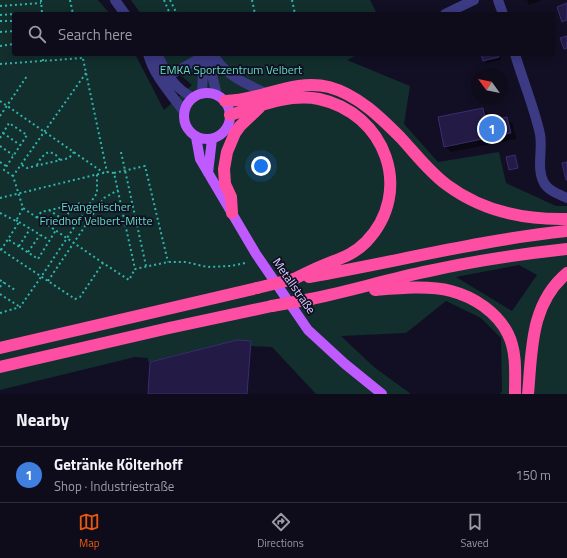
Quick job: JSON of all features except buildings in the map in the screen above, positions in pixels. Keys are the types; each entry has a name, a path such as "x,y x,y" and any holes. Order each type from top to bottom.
{"highway":[{"path":"221,98 240,100 300,85 314,84 330,88 365,105 383,119 446,184 467,198 490,209 515,216 567,219"},
{"path":"230,115 261,105 288,100 303,98 318,99 344,108 368,125 384,150 390,180 389,195 386,209 374,232 356,251 345,258 324,265 294,279"},
{"path":"232,213 231,197 225,184 224,169 227,152 235,133 240,126 261,105"},
{"path":"0,348 294,279 472,246 567,231"},
{"path":"0,367 170,328 344,292 428,271 481,261 567,248"},
{"path":"528,394 534,330 538,316 549,293 567,273"},
{"path":"344,292 408,288 450,291 469,298 486,308 499,320 508,334 513,350 515,379 514,394"}],"main road":[{"path":"207,93 221,98 229,108 230,115 230,122 223,133 212,139 201,139 196,137 188,129 184,118 184,112 193,98 207,93"},
{"name":"Metallstraße","path":"196,137 200,159 208,173 256,254 308,330 345,364 382,394"},
{"path":"208,173 212,139"}],"street":[{"path":"115,0 124,12"},
{"path":"449,12 474,0"},
{"path":"498,0 502,12"},
{"path":"149,56 152,67 160,82 184,112"},
{"path":"158,56 168,76 176,87 193,98"},
{"path":"168,76 200,56"},
{"path":"202,56 202,94"},
{"path":"203,56 211,72 221,98"},
{"path":"214,56 218,63 228,72 246,84 266,93"},
{"path":"516,56 535,113 540,136 540,173 545,184 554,193 567,198"}],"path":[{"path":"41,0 42,12"},
{"path":"70,0 73,12"},
{"path":"164,0 169,12"},
{"path":"170,0 176,12"},
{"path":"252,0 255,12"},
{"path":"292,0 295,12"},
{"path":"0,6 41,4"},
{"path":"0,15 12,14"},
{"path":"0,21 12,21"},
{"path":"0,32 12,31"},
{"path":"0,46 12,44"},
{"path":"43,56 43,61"},
{"path":"0,64 83,58 107,172"},
{"path":"13,176 86,73"},
{"path":"0,116 27,76"},
{"path":"0,101 104,173"},
{"path":"0,138 9,123 27,135 4,170 13,176 17,193 23,208 129,280 135,269 114,174"},
{"path":"3,133 20,145"},
{"path":"0,146 13,155"},
{"path":"37,166 40,159 46,153 50,152 56,155 60,160"},
{"path":"22,164 27,168 37,166 69,158 74,152"},
{"path":"120,152 146,266"},
{"path":"0,162 6,166"},
{"path":"0,198 97,174 107,172 114,174 145,166 168,262"},
{"path":"0,313 20,307 41,277 97,193 97,174"},
{"path":"48,281 104,198 118,190"},
{"path":"37,218 41,212 81,203 88,207"},
{"path":"49,210 64,220 69,212 68,206"},
{"path":"16,220 23,208"},
{"path":"0,213 16,220 49,240"},
{"path":"19,222 9,240 1,250 75,299 80,297 103,263"},
{"path":"19,246 30,229"},
{"path":"9,240 38,259 56,230"},
{"path":"28,252 40,235"},
{"path":"135,269 168,262 186,262 207,267 231,266 245,263"},
{"path":"0,280 15,290"},
{"path":"0,287 4,282"},
{"path":"0,294 20,307"}],"green space":[{"path":"0,0 98,0 108,12 12,12 12,56 136,56 164,110 192,85 166,63 163,56 355,56 347,60 410,86 404,124 438,162 499,152 506,183 556,206 567,206 567,394 500,394 502,391 501,338 481,318 446,301 406,333 341,336 374,367 411,394 316,394 272,347 251,346 250,341 237,340 148,362 148,358 135,357 0,390","holes":["519,265 537,275 512,311 456,277"]},
{"path":"131,0 370,0 376,12 140,12"}],"place":[{"name":"Getränke Költerhoff","path":"492,129"}],"park label":[{"name":"EMKA Sportzentrum Velbert","path":"231,70"},
{"name":"Evangelischer Friedhof Velbert-Mitte","path":"96,214"}]}
